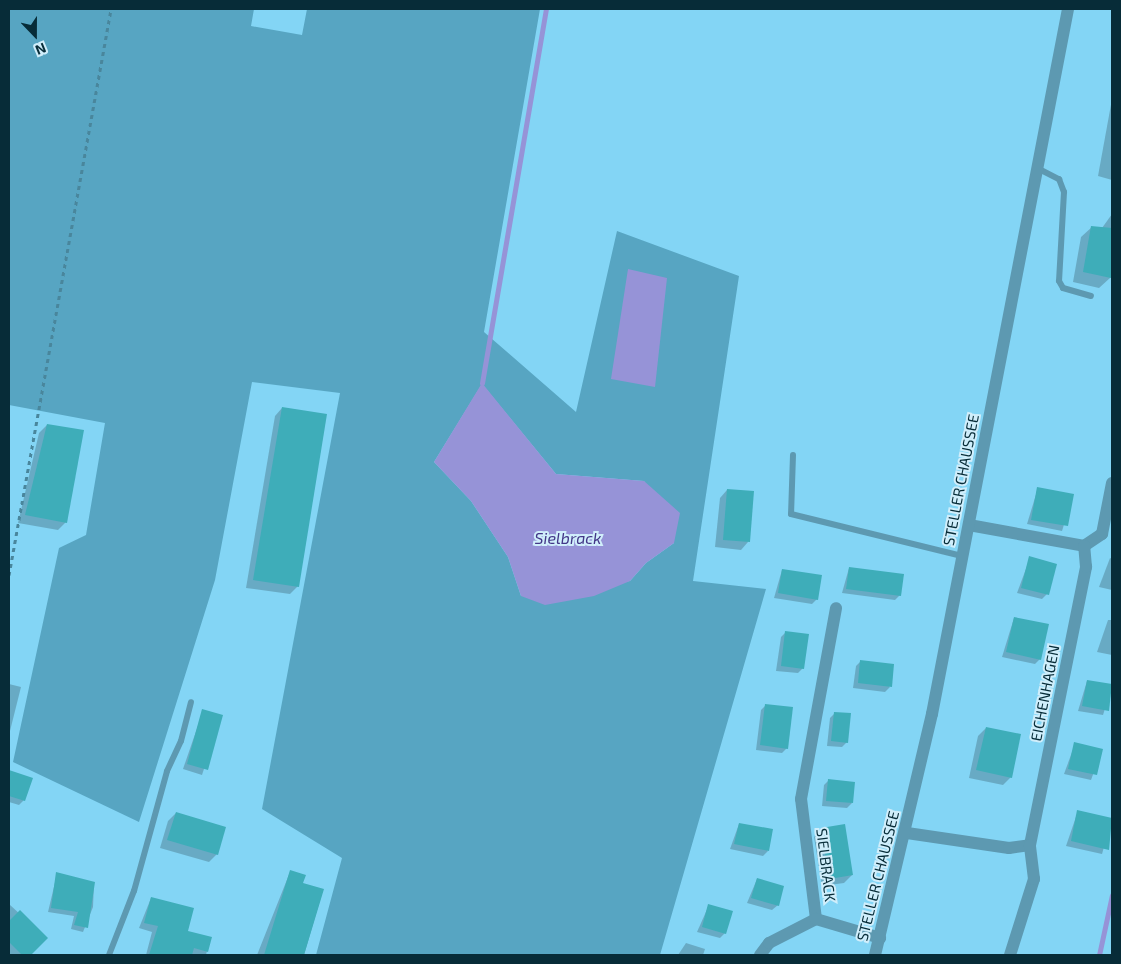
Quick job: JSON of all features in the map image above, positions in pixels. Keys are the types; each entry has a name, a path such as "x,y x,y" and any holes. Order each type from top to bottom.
{"street":[{"name":"STELLER CHAUSSEE","path":"875,955 907,833 969,525 1068,9"},
{"path":"969,525 1084,546 1102,534 1112,483"},
{"name":"EICHENHAGEN","path":"1010,955 1034,879 1030,845 1086,567 1084,546"},
{"name":"SIELBRACK","path":"816,919 801,800 836,608"},
{"path":"907,833 1010,848 1030,845"},
{"path":"760,955 769,944 816,919 880,938"}],"lane":[{"path":"1037,168 1059,179 1064,192 1059,281 1063,288 1091,296"},
{"path":"793,455 791,514 962,556"},
{"path":"110,955 136,883 167,771 191,702"}],"path":[{"path":"9,575 111,9"}],"shaded area":[{"path":"9,9 254,9 251,26 302,35 307,9 540,9 484,332 576,412 617,231 739,276 693,581 766,589 660,955 316,955 342,858 262,809 340,393 252,382 215,580 139,822 13,762 59,548 86,535 105,423 9,405","holes":["482,384 556,474 644,481 674,543 646,563 630,581 521,596 508,557 471,501 434,462"]}],"water":[{"path":"628,269 667,278 655,387 611,379"},
{"name":"Sielbrack","path":"482,383 556,474 644,481 680,513 674,543 646,563 630,581 594,596 545,605 521,596 508,557 471,501 434,462"}],"building":[{"path":"1091,226 1112,228 1111,278 1083,272"},
{"path":"282,407 327,414 299,587 253,580"},
{"path":"47,424 84,430 67,523 25,515"},
{"path":"1037,487 1074,494 1068,526 1031,520"},
{"path":"727,489 754,491 750,542 723,540"},
{"path":"1029,556 1057,564 1049,595 1021,588"},
{"path":"849,567 904,574 901,596 846,589"},
{"path":"782,569 822,575 818,600 778,593"},
{"path":"1014,617 1049,624 1041,660 1006,652"},
{"path":"785,631 809,634 804,669 781,666"},
{"path":"860,660 894,664 892,687 858,683"},
{"path":"1087,680 1112,684 1109,711 1082,706"},
{"path":"765,704 793,707 788,749 760,745"},
{"path":"202,709 223,715 208,770 187,764"},
{"path":"834,712 851,713 848,743 831,741"},
{"path":"986,727 1021,734 1012,778 976,770"},
{"path":"1074,742 1103,749 1097,775 1068,769"},
{"path":"9,770 33,778 25,801 9,796"},
{"path":"828,779 855,782 853,803 826,801"},
{"path":"1077,810 1112,818 1109,850 1071,841"},
{"path":"176,812 226,827 218,855 167,840"},
{"path":"739,823 773,829 769,851 734,844"},
{"path":"845,824 853,875 829,879 821,828"},
{"path":"290,870 306,875 303,883 324,889 304,955 264,955"},
{"path":"56,872 95,882 88,928 74,925 78,912 51,908"},
{"path":"757,878 784,886 779,906 751,898"},
{"path":"151,897 194,908 188,931 212,937 208,952 194,948 192,955 149,955 158,926 144,923"},
{"path":"708,904 733,911 726,934 702,927"},
{"path":"20,910 48,938 31,955 22,955 9,942 9,921"}],"waterway":[{"path":"482,383 546,9"},
{"path":"1099,955 1112,895"}]}
